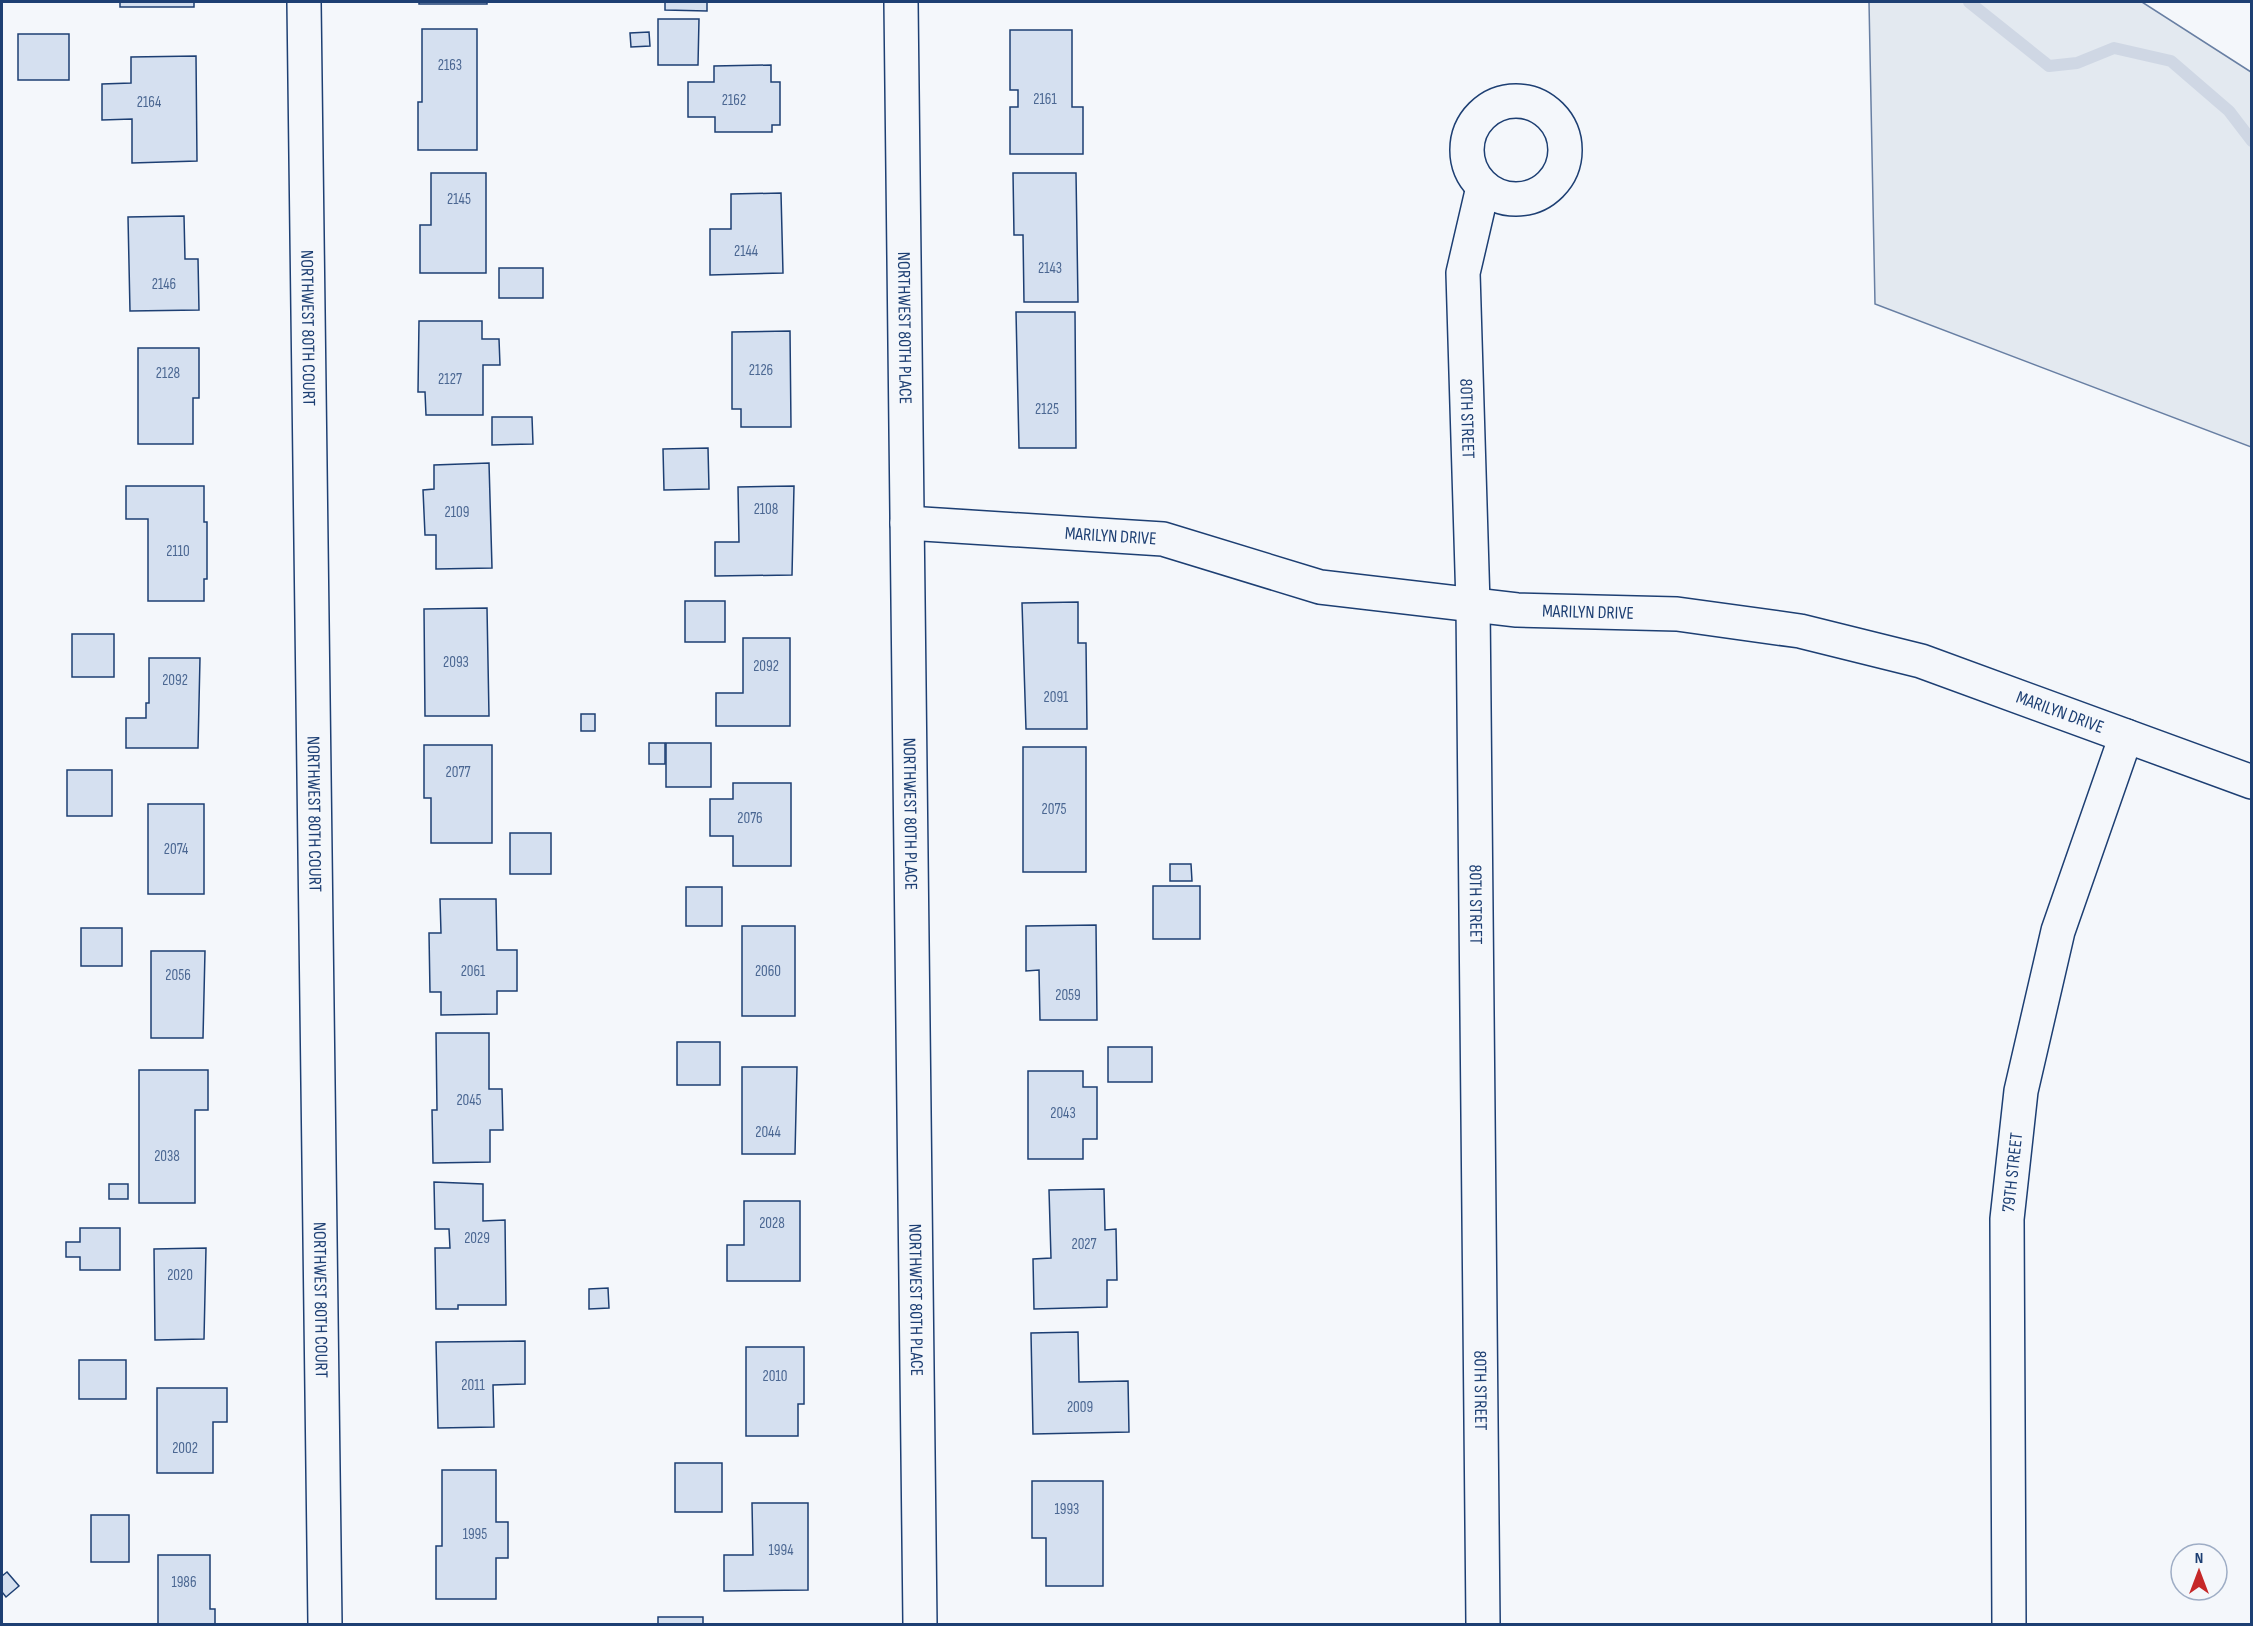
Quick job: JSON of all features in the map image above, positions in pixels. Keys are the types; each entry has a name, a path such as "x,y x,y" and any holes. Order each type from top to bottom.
{"street":[{"name":"NORTHWEST 80TH COURT","path":"304,2 326,1624"},
{"name":"NORTHWEST 80TH PLACE","path":"901,2 920,1624"},
{"name":"80TH STREET","path":"1483,187 1463,273 1473,604 1483,1624"},
{"name":"MARILYN DRIVE","path":"907,523 1163,538 1320,587 1516,610 1677,614 1800,631 1921,661 2252,782"},
{"name":"79TH STREET","path":"2009,1624 2007,1219 2021,1091 2058,931 2126,736"}],"shaded area":[{"path":"1869,2 2142,2 2251,72 2251,447 1875,304"}],"building":[{"path":"120,2 194,2 194,7 120,7"},
{"path":"419,2 487,2 487,4 419,4"},
{"path":"665,2 707,2 707,11 665,10"},
{"path":"658,19 699,19 698,65 658,65"},
{"path":"422,29 477,29 477,150 418,150 418,102 422,102"},
{"path":"1010,30 1072,30 1072,107 1083,107 1083,154 1010,154 1010,107 1018,107 1018,90 1010,90"},
{"path":"649,32 650,46 631,47 630,33"},
{"path":"18,34 69,34 69,80 18,80"},
{"path":"196,56 197,161 132,163 132,119 102,120 102,84 131,83 131,57"},
{"path":"771,65 771,82 780,82 780,125 772,125 772,132 715,132 715,117 688,117 688,82 714,82 714,66"},
{"path":"431,173 486,173 486,273 420,273 420,225 431,225"},
{"path":"1013,173 1076,173 1078,302 1024,302 1023,235 1014,235"},
{"path":"781,193 783,273 710,275 710,229 731,229 731,194"},
{"path":"184,216 185,259 198,259 199,310 130,311 128,217"},
{"path":"499,268 543,268 543,298 499,298"},
{"path":"1016,312 1075,312 1076,448 1019,448"},
{"path":"419,321 482,321 482,339 499,339 500,365 483,365 483,415 426,415 425,392 418,392"},
{"path":"790,331 791,427 741,427 741,409 732,409 732,332"},
{"path":"138,348 199,348 199,398 193,398 193,444 138,444"},
{"path":"492,417 532,417 533,444 492,445"},
{"path":"708,448 709,489 664,490 663,449"},
{"path":"489,463 492,568 436,569 436,535 425,535 423,490 434,489 434,465"},
{"path":"126,486 204,486 204,522 207,522 207,579 204,579 204,601 148,601 148,519 126,519"},
{"path":"794,486 792,575 715,576 715,542 739,542 738,487"},
{"path":"685,601 725,601 725,642 685,642"},
{"path":"1078,602 1078,643 1086,643 1087,729 1026,729 1022,603"},
{"path":"487,608 489,716 425,716 424,609"},
{"path":"72,634 114,634 114,677 72,677"},
{"path":"743,638 790,638 790,726 716,726 716,693 743,693"},
{"path":"149,658 200,658 198,748 126,748 126,718 146,718 146,703 149,703"},
{"path":"581,714 595,714 595,731 581,731"},
{"path":"649,743 665,743 665,764 649,764"},
{"path":"666,743 711,743 711,787 666,787"},
{"path":"424,745 492,745 492,843 431,843 431,798 424,798"},
{"path":"1023,747 1086,747 1086,872 1023,872"},
{"path":"67,770 112,770 112,816 67,816"},
{"path":"733,783 791,783 791,866 733,866 733,836 710,836 710,799 733,799"},
{"path":"148,804 204,804 204,894 148,894"},
{"path":"510,833 551,833 551,874 510,874"},
{"path":"1170,864 1191,864 1192,881 1170,881"},
{"path":"1153,886 1200,886 1200,939 1153,939"},
{"path":"686,887 722,887 722,926 686,926"},
{"path":"440,899 496,899 497,950 517,950 517,991 497,991 497,1014 441,1015 441,992 430,992 429,933 441,933"},
{"path":"1096,925 1097,1020 1040,1020 1039,970 1026,971 1026,926"},
{"path":"742,926 795,926 795,1016 742,1016"},
{"path":"81,928 122,928 122,966 81,966"},
{"path":"151,951 205,951 203,1038 151,1038"},
{"path":"436,1033 489,1033 489,1089 502,1089 503,1130 490,1130 490,1162 433,1163 432,1110 437,1110"},
{"path":"677,1042 720,1042 720,1085 677,1085"},
{"path":"1108,1047 1152,1047 1152,1082 1108,1082"},
{"path":"742,1067 797,1067 795,1154 742,1154"},
{"path":"139,1070 208,1070 208,1110 195,1110 195,1203 139,1203"},
{"path":"1028,1071 1083,1071 1083,1087 1097,1087 1097,1139 1083,1139 1083,1159 1028,1159"},
{"path":"434,1182 483,1184 483,1221 505,1220 506,1305 458,1305 458,1309 436,1309 435,1248 450,1248 449,1229 435,1229"},
{"path":"109,1184 128,1184 128,1199 109,1199"},
{"path":"1104,1189 1105,1230 1116,1229 1117,1280 1107,1280 1107,1307 1034,1309 1033,1259 1051,1258 1049,1190"},
{"path":"744,1201 800,1201 800,1281 727,1281 727,1245 744,1245"},
{"path":"80,1228 120,1228 120,1270 80,1270 80,1257 66,1257 66,1242 80,1242"},
{"path":"206,1248 204,1339 155,1340 154,1249"},
{"path":"608,1288 609,1308 589,1309 589,1289"},
{"path":"1078,1332 1079,1382 1128,1381 1129,1432 1033,1434 1031,1333"},
{"path":"525,1341 525,1384 493,1385 494,1427 438,1428 436,1342"},
{"path":"746,1347 804,1347 804,1404 798,1404 798,1436 746,1436"},
{"path":"79,1360 126,1360 126,1399 79,1399"},
{"path":"157,1388 227,1388 227,1422 213,1422 213,1473 157,1473"},
{"path":"675,1463 722,1463 722,1512 675,1512"},
{"path":"442,1470 496,1470 496,1522 508,1522 508,1558 496,1558 496,1599 436,1599 436,1546 442,1546"},
{"path":"1032,1481 1103,1481 1103,1586 1046,1586 1046,1538 1032,1538"},
{"path":"752,1503 808,1503 808,1590 724,1591 724,1555 753,1555"},
{"path":"91,1515 129,1515 129,1562 91,1562"},
{"path":"158,1555 210,1555 210,1609 215,1609 215,1624 158,1624"},
{"path":"7,1572 19,1586 6,1597 2,1592 2,1576"},
{"path":"658,1617 703,1617 703,1624 658,1624"}],"waterway":[{"path":"1969,2 2049,66 2077,63 2114,48 2171,61 2229,111 2252,141"}]}
